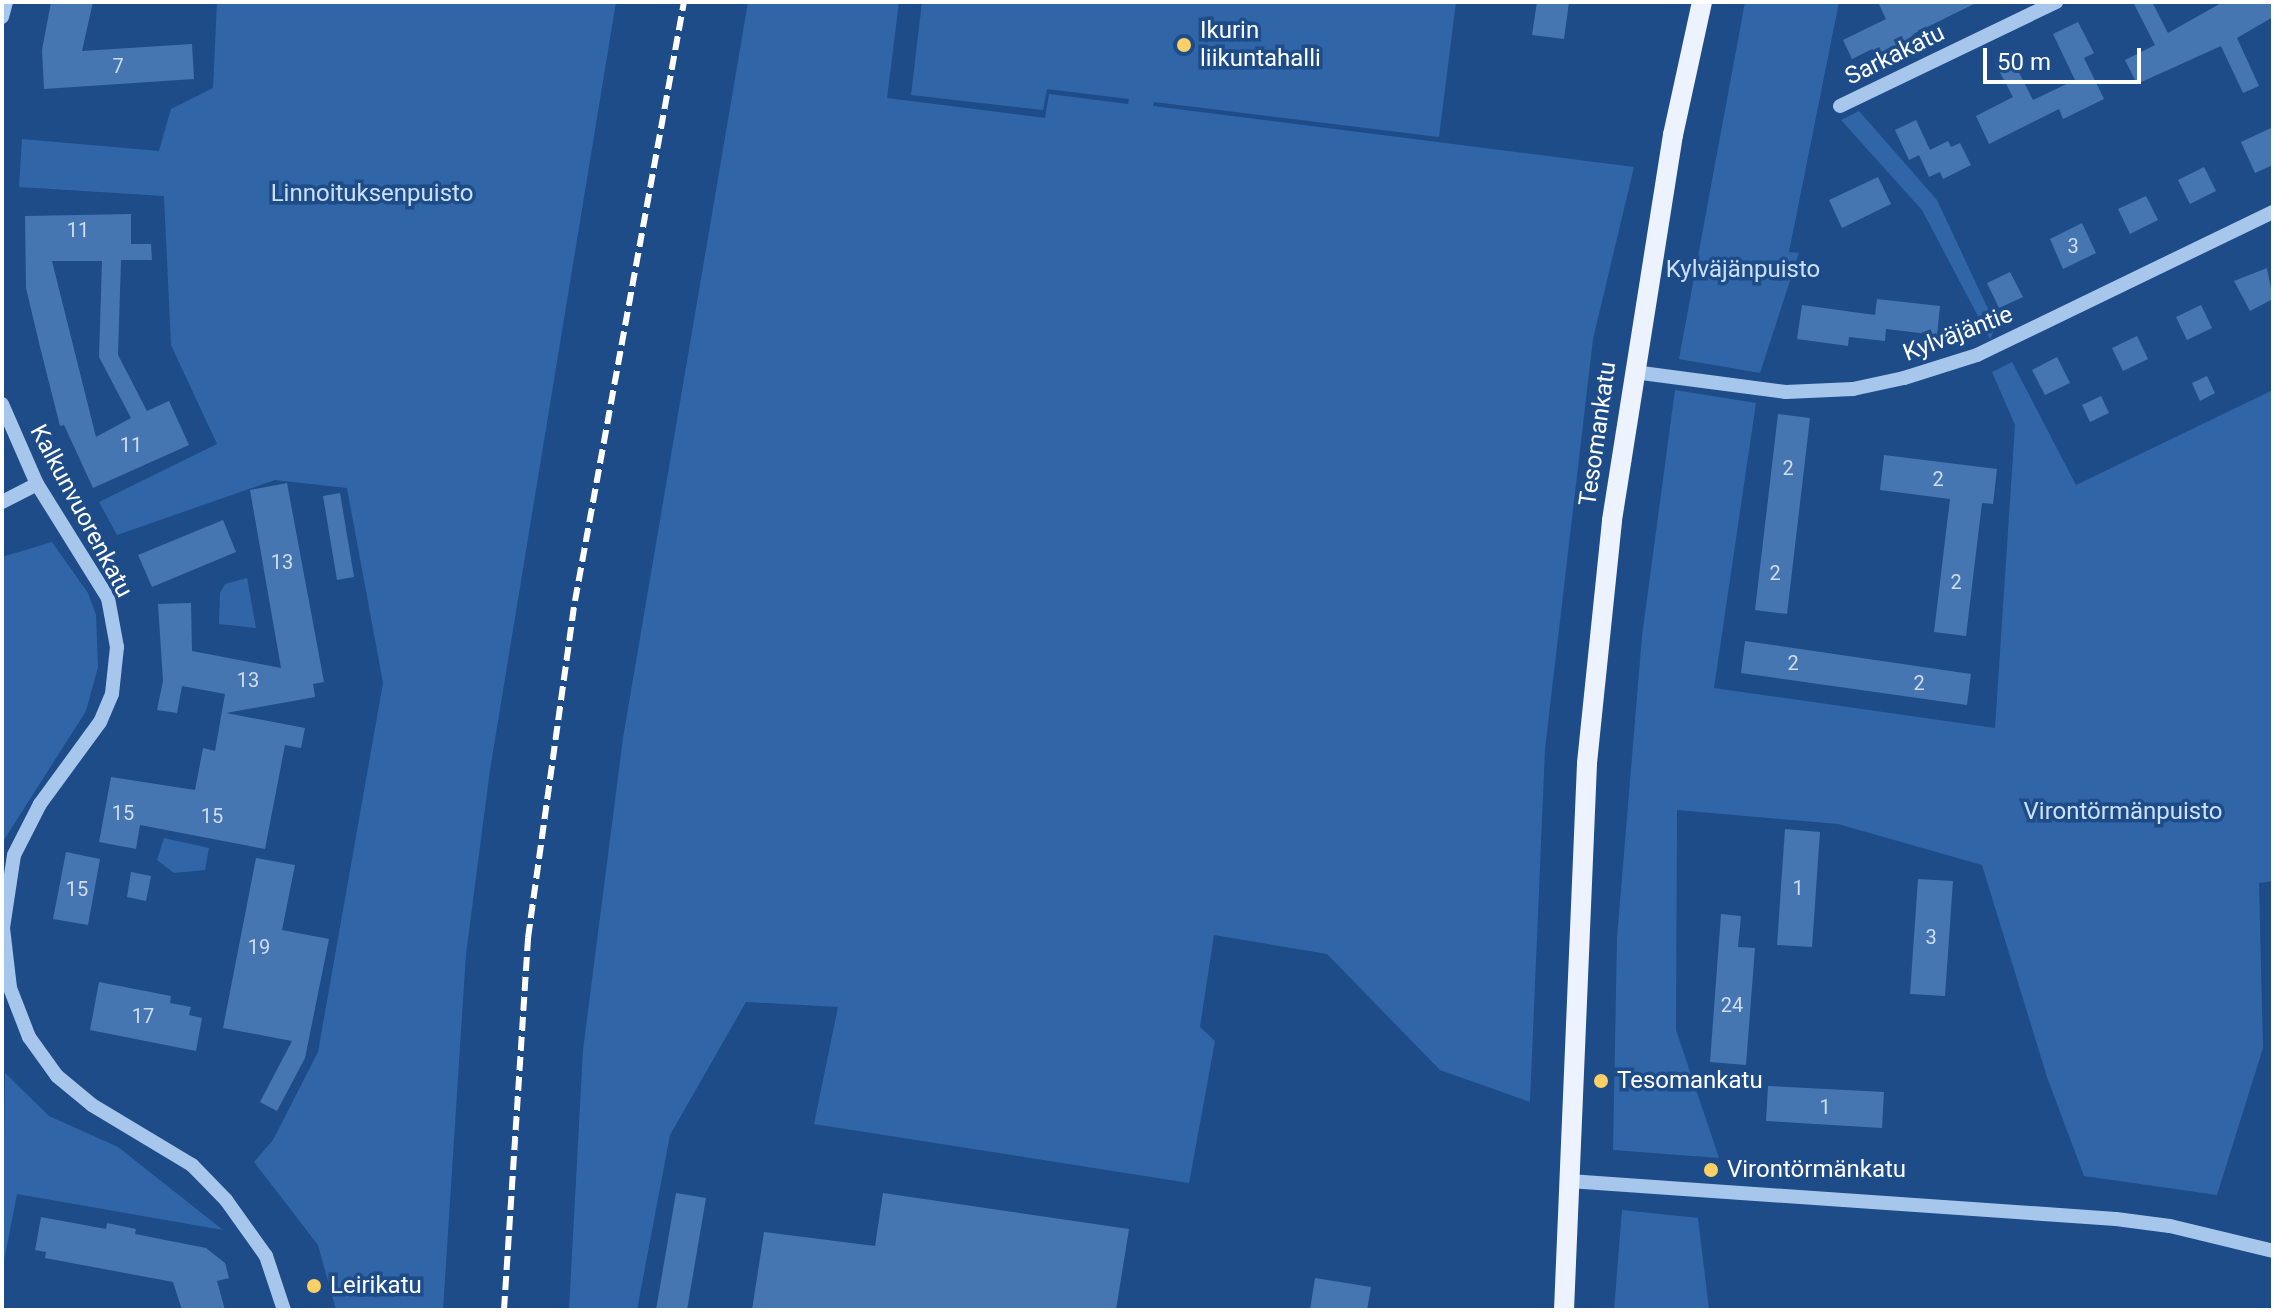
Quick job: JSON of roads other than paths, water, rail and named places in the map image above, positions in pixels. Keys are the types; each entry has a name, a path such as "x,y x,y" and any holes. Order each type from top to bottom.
{"main road":[{"name":"Tesomankatu","path":"1564,1310 1587,763 1612,520 1634,372 1702,2"}],"street":[{"path":"2,17 6,2"},
{"name":"Sarkakatu","path":"1840,106 2056,2"},
{"name":"Kylväjäntie","path":"1634,372 1786,392 1853,389 1904,378 1977,355 2273,212"},
{"name":"Kalkunvuorenkatu","path":"2,404 37,484 108,598 117,668 112,694 87,746 25,828 14,855 2,928 16,1007 47,1065 92,1105 170,1150 208,1181 266,1256 284,1310"},
{"path":"2,502 37,484"},
{"path":"1569,1181 2116,1219 2170,1226 2273,1251"}],"railway":[{"path":"504,1310 528,938 575,601 684,2"}],"place":[{"name":"Ikurin liikuntahalli","path":"1184,45"},
{"name":"Tesomankatu","path":"1601,1081"},
{"name":"Virontörmänkatu","path":"1711,1170"},
{"name":"Leirikatu","path":"314,1286"}],"park label":[{"name":"Linnoituksenpuisto","path":"372,194"},
{"name":"Kylväjänpuisto","path":"1743,270"},
{"name":"Virontörmänpuisto","path":"2123,812"}]}
